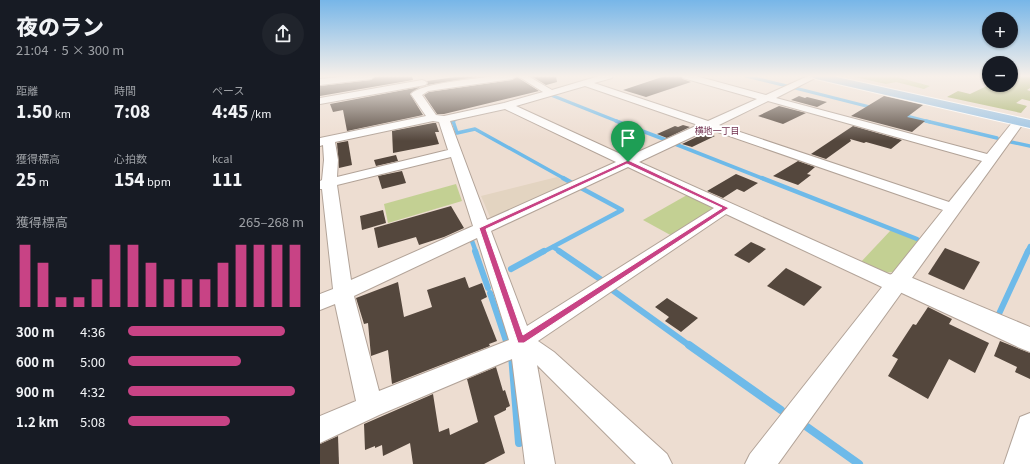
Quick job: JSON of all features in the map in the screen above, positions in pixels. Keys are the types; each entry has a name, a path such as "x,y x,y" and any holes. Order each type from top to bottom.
{"main road":[{"path":"917,98 1026,121"},
{"path":"926,98 1026,121"}],"street":[{"path":"320,101 339,98"},
{"path":"419,98 438,118 455,152 521,343 540,464"},
{"path":"370,407 342,292 325,184 331,160 325,140 506,106 534,98"},
{"path":"629,98 954,208"},
{"path":"320,303 767,98 990,159"},
{"path":"506,106 726,208 1030,340"},
{"path":"760,464 990,159 1026,121"},
{"path":"325,184 455,152"},
{"path":"320,430 370,407 521,343 726,208"},
{"path":"521,343 546,359 657,464"},
{"path":"1019,464 1030,426"}],"shaded area":[{"path":"557,177 570,184 494,218 490,217 481,196"}],"green space":[{"path":"950,98 1030,98 1030,101 1022,99 1016,103 1027,106 1021,113"},
{"path":"456,184 462,201 388,223 384,204"},
{"path":"687,195 714,207 714,211 674,237 643,220"},
{"path":"891,230 918,241 893,272 883,273 860,263"}],"building":[{"path":"364,98 412,98 423,115 347,131 343,110 333,112 330,104"},
{"path":"426,98 512,98 444,114 437,114"},
{"path":"796,98 810,98 827,102 817,107 791,100"},
{"path":"881,98 891,98 923,105 907,117 925,121 912,132 851,116"},
{"path":"779,106 806,113 783,124 758,116"},
{"path":"436,123 439,132 435,132 439,144 393,153 392,131"},
{"path":"683,125 690,127 667,138 657,134 675,126 678,127"},
{"path":"853,126 902,140 891,149 850,139 851,141 826,159 811,154"},
{"path":"705,133 715,136 692,147 682,144"},
{"path":"348,141 352,165 339,168 337,143"},
{"path":"396,155 398,161 376,166 374,160"},
{"path":"798,161 815,167 807,174 811,175 798,185 773,176"},
{"path":"402,171 406,183 382,189 378,176"},
{"path":"736,174 758,183 744,192 737,189 723,198 707,191"},
{"path":"451,206 464,228 444,237 419,245 416,237 378,248 374,228"},
{"path":"383,210 386,223 362,230 360,216"},
{"path":"751,242 766,249 749,263 734,255"},
{"path":"945,248 980,262 964,290 928,274"},
{"path":"786,268 822,287 804,306 767,286"},
{"path":"465,277 469,288 482,283 487,297 481,300 497,341 489,344 490,346 392,384 388,350 371,356 368,323 364,324 356,298 398,282 404,317 432,307 427,290"},
{"path":"667,298 698,318 681,332 665,321 669,317 655,307"},
{"path":"928,307 952,319 949,324 989,343 975,373 949,359 928,399 888,376 898,359 892,356 913,324 916,325"},
{"path":"1000,341 1030,353 1030,379 1015,372 1017,367 994,356"},
{"path":"496,367 503,391 505,390 510,406 506,408 506,410 494,416 505,453 484,464 413,464 410,443 383,456 382,445 365,450 364,424 433,394 439,432 449,428 450,435 478,422 467,379"},
{"path":"338,436 339,464 320,464 320,444"}],"waterway":[{"path":"558,98 619,122"},
{"path":"833,98 874,108"},
{"path":"903,115 928,121"},
{"path":"453,121 458,118"},
{"path":"453,121 457,133 475,129 565,179"},
{"path":"616,121 666,140"},
{"path":"928,121 997,138"},
{"path":"1011,142 1030,146"},
{"path":"675,144 764,179"},
{"path":"563,178 572,183"},
{"path":"762,178 917,239"},
{"path":"543,252 622,210 581,188"},
{"path":"472,241 476,252"},
{"path":"1027,252 1030,246"},
{"path":"553,247 561,252"},
{"path":"475,251 488,288"},
{"path":"511,269 544,251"},
{"path":"559,251 603,281"},
{"path":"998,316 1028,251"},
{"path":"611,289 690,346"},
{"path":"490,293 507,344"},
{"path":"689,345 781,410"},
{"path":"512,355 519,443"},
{"path":"807,427 859,464"}],"district":[{"name":"横地一丁目","path":"717,131"}],"route":[{"path":"628,162 726,208 521,341 482,228 628,162"}]}
